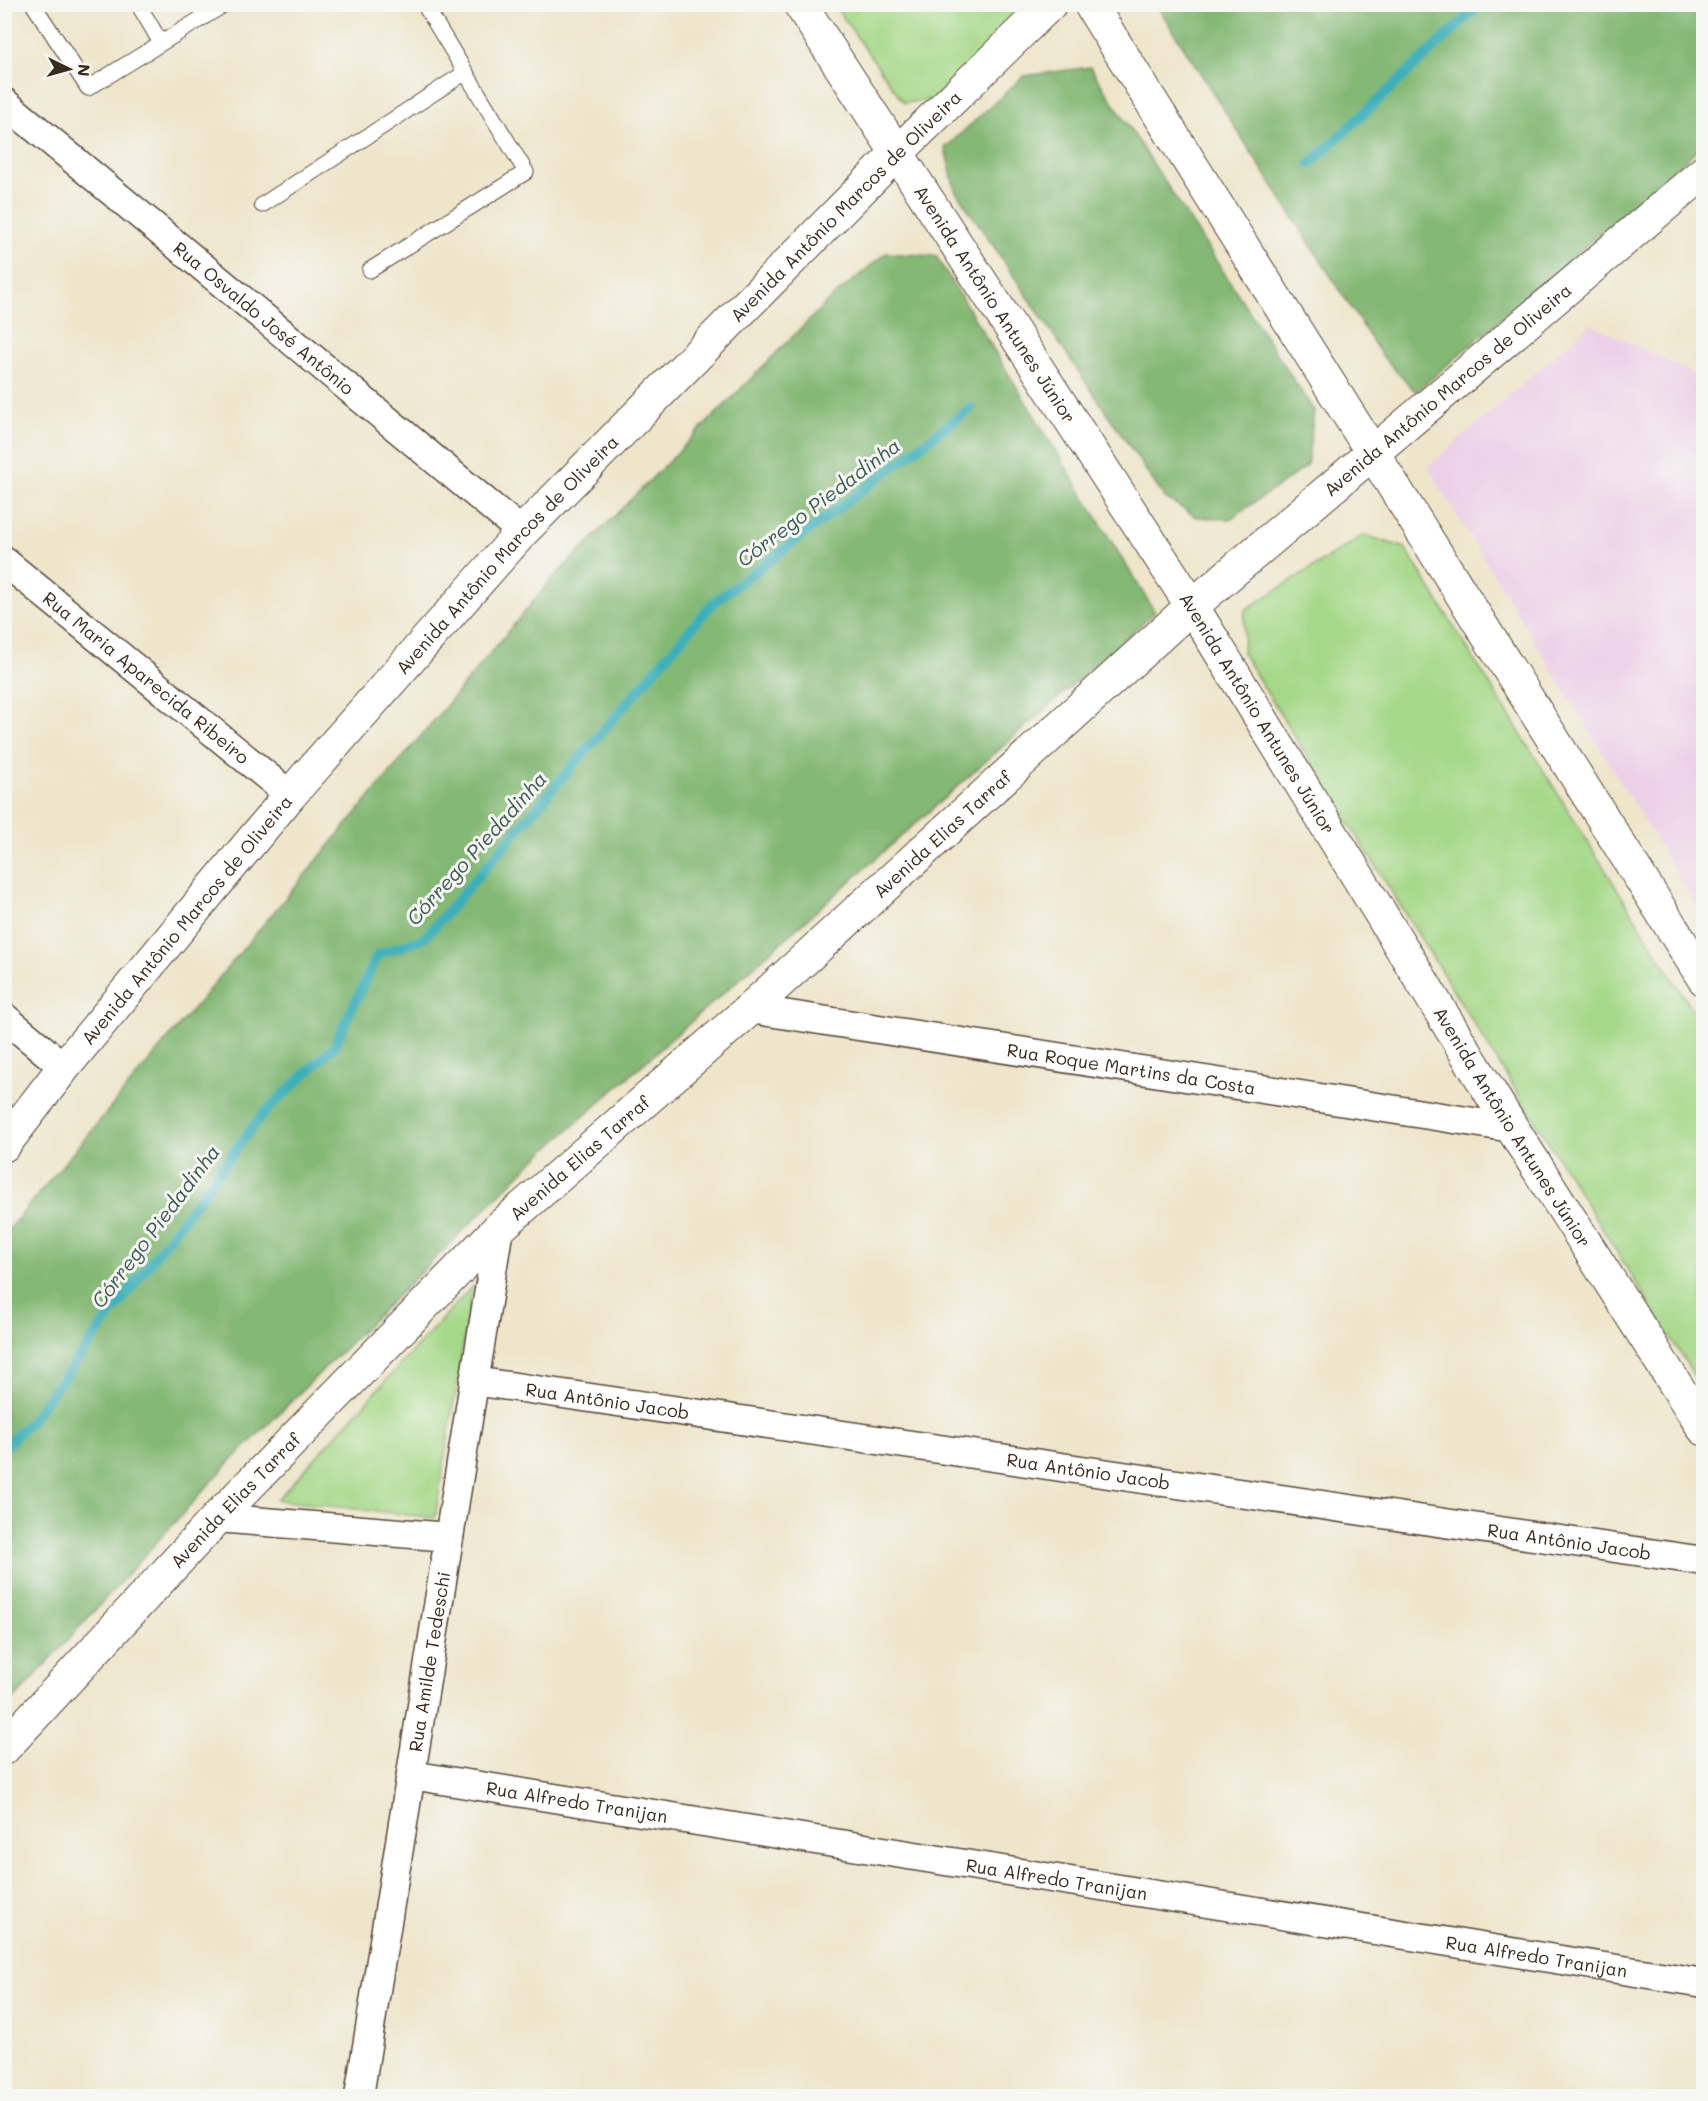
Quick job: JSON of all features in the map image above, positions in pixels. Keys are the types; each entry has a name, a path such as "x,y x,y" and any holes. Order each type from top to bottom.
{"main road":[{"name":"Avenida Antônio Antunes Júnior","path":"800,4 1192,606 1512,1128 1704,1429"},
{"name":"Avenida Antônio Marcos de Oliveira","path":"4,1145 64,1067 290,795 522,532 897,153 1050,4"},
{"path":"1090,4 1704,978"},
{"name":"Avenida Antônio Marcos de Oliveira","path":"1192,606 1704,172"},
{"name":"Avenida Elias Tarraf","path":"4,1748 217,1518 499,1228 750,1009 1192,606"}],"street":[{"name":"Rua Osvaldo José Antônio","path":"4,102 522,532"},
{"name":"Rua Maria Aparecida Ribeiro","path":"4,561 290,795"},
{"name":"Rua Roque Martins da Costa","path":"750,1009 1512,1128"},
{"path":"4,1017 64,1067"},
{"name":"Rua Amilde Tedeschi","path":"359,2097 499,1228"},
{"name":"Rua Antônio Jacob","path":"474,1381 1704,1561"},
{"path":"217,1518 449,1537"},
{"name":"Rua Alfredo Tranijan","path":"411,1775 1704,1983"}],"lane":[{"path":"33,4 88,88 225,4"},
{"path":"138,4 161,44"},
{"path":"370,270 526,172 424,4"},
{"path":"262,205 466,72"}],"shaded area":[{"path":"1591,324 1703,378 1703,917 1428,467"}],"green space":[{"path":"1156,4 1703,5 1703,145 1416,392 1382,356"},
{"path":"834,5 1029,5 932,100 904,103"},
{"path":"1090,67 1314,411 1307,466 1230,519 1196,517 1164,497 955,190 945,148 1024,76"},
{"path":"886,253 936,256 1155,612 531,1163 225,1467 5,1709 5,1234 552,579 828,301"},
{"path":"1364,535 1405,548 1703,1027 1703,1390 1243,654 1245,610"},
{"path":"473,1285 435,1518 277,1500"}],"waterway":[{"name":"Córrego Piedadinha","path":"1310,164 1481,4"},
{"name":"Córrego Piedadinha","path":"4,1448 30,1422 262,1115 333,1048 378,955 425,938 712,604 971,408"}]}
